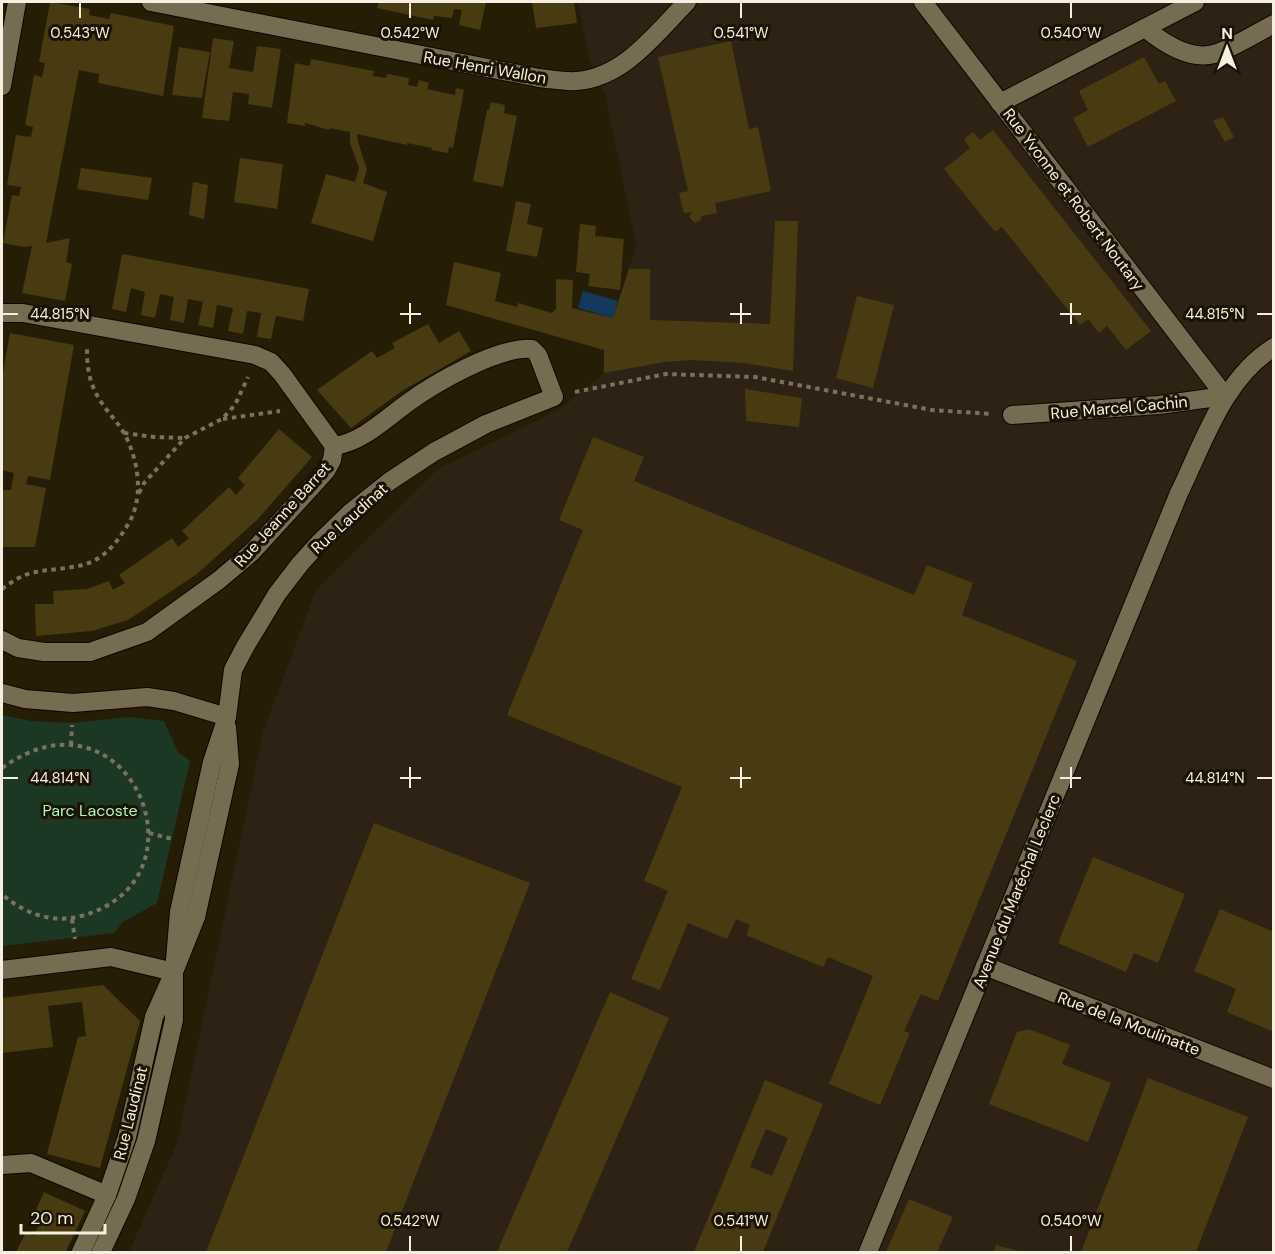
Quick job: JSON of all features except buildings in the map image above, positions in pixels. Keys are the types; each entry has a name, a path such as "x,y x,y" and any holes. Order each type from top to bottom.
{"street":[{"path":"2,86 17,2"},
{"name":"Rue Henri Wallon","path":"152,2 539,78 576,81 609,73 633,56 687,2"},
{"name":"Rue Yvonne et Robert Noutary","path":"923,2 1225,396"},
{"path":"1000,103 1195,2"},
{"path":"1145,28 1161,41 1200,56 1215,54 1274,24"},
{"path":"2,313 22,313 249,354 271,362 334,446"},
{"name":"Avenue du Maréchal Leclerc","path":"868,1252 1179,494 1225,396 1246,368 1274,347"},
{"name":"Rue Jeanne Barret","path":"2,640 18,648 44,652 90,652 147,632 219,580 252,552 326,471 333,460 334,446 359,439 414,398 447,377 483,361 521,348 532,349 538,355 554,397"},
{"name":"Rue Marcel Cachin","path":"1012,415 1160,405 1225,396"},
{"name":"Rue Laudinat","path":"101,1252 126,1198 146,1141 174,1020 178,912 212,762 227,717 233,670 245,647 277,594 319,543 351,512 382,487 434,452 486,424 554,397"},
{"path":"2,693 25,699 73,703 147,697 174,701 227,717"},
{"path":"2,970 111,957 174,972"},
{"name":"Rue de la Moulinatte","path":"985,966 1274,1079"},
{"name":"Rue Laudinat","path":"81,1252 107,1195 127,1137 154,1017 174,972"},
{"path":"2,1165 32,1163 107,1195"}],"path":[{"path":"89,325 88,373 101,404 124,433 133,453 139,494"},
{"path":"222,419 235,405 248,377 249,354"},
{"path":"554,397 666,374 755,377 932,410 1012,415"},
{"path":"2,589 26,575 95,561 109,550 132,517 144,483 185,438 222,419 273,411 307,409"},
{"path":"124,433 185,438"},
{"path":"2,768 22,754 46,746 71,745 96,752 118,765 135,784 146,807 149,833 145,858 135,880 118,899 96,912 72,919 42,917 14,906 2,894"}],"shaded area":[{"path":"578,2 1273,2 1273,1252 129,1252 177,1143 263,732 316,590 438,469 560,409 604,373 604,350 636,245 605,94 589,59"}],"green space":[{"name":"Parc Lacoste","path":"2,715 31,721 72,723 129,717 164,721 178,752 190,761 157,903 123,922 114,933 2,946"}],"water":[{"path":"583,291 618,301 613,318 578,308"}]}
